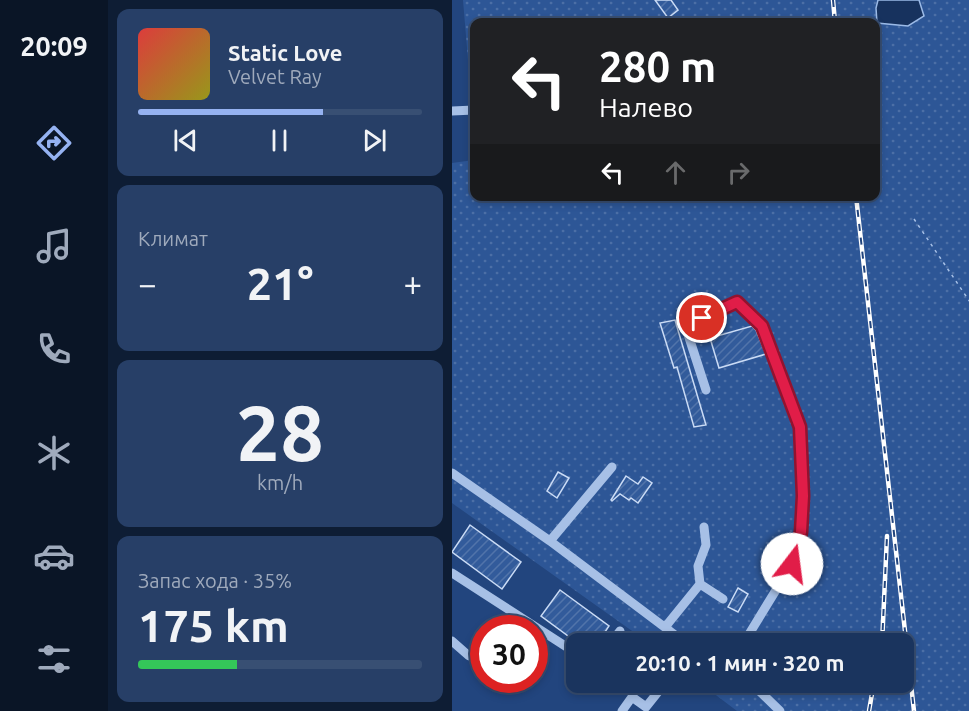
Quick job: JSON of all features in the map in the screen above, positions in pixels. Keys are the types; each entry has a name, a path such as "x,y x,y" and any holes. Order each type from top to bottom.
{"street":[{"path":"452,111 470,110"},
{"path":"706,390 684,326 737,302 762,326 797,416 802,444 801,532 792,564 750,633"},
{"path":"550,542 612,467"},
{"path":"452,473 674,633"},
{"path":"666,626 700,584 698,566 706,544 704,527"},
{"path":"452,573 566,647"},
{"path":"700,584 723,599"},
{"path":"452,641 469,656"},
{"path":"622,711 632,697 646,707 657,693"},
{"path":"761,693 780,711"}],"path":[{"path":"914,219 970,302"}],"shaded area":[{"path":"463,0 969,0 969,711 737,711 713,693 914,693 914,633 635,633 452,503 452,163 470,161 470,201 880,201 880,18 470,18 470,72"},
{"path":"878,0 919,0 924,16 908,26 880,23 880,18 877,18"}],"building":[{"path":"655,0 671,0 678,10 668,18"},
{"path":"675,320 706,425 694,427 677,367 674,368 660,323"},
{"path":"752,326 766,354 719,368 710,338"},
{"path":"558,472 569,478 557,498 547,491"},
{"path":"626,476 638,484 643,477 652,483 638,503 620,494 611,500"},
{"path":"470,525 521,562 502,589 452,552"},
{"path":"738,588 748,594 738,612 728,607"},
{"path":"560,590 609,626 604,633 566,634 548,621 548,615 542,615"}],"railway":[{"path":"833,0 835,18"},
{"path":"857,201 914,711"},
{"path":"883,633 887,536"},
{"path":"869,711 872,693"}],"route":[{"path":"702,318 737,302 762,326 797,416 802,444 803,496 801,532 792,564"}]}
